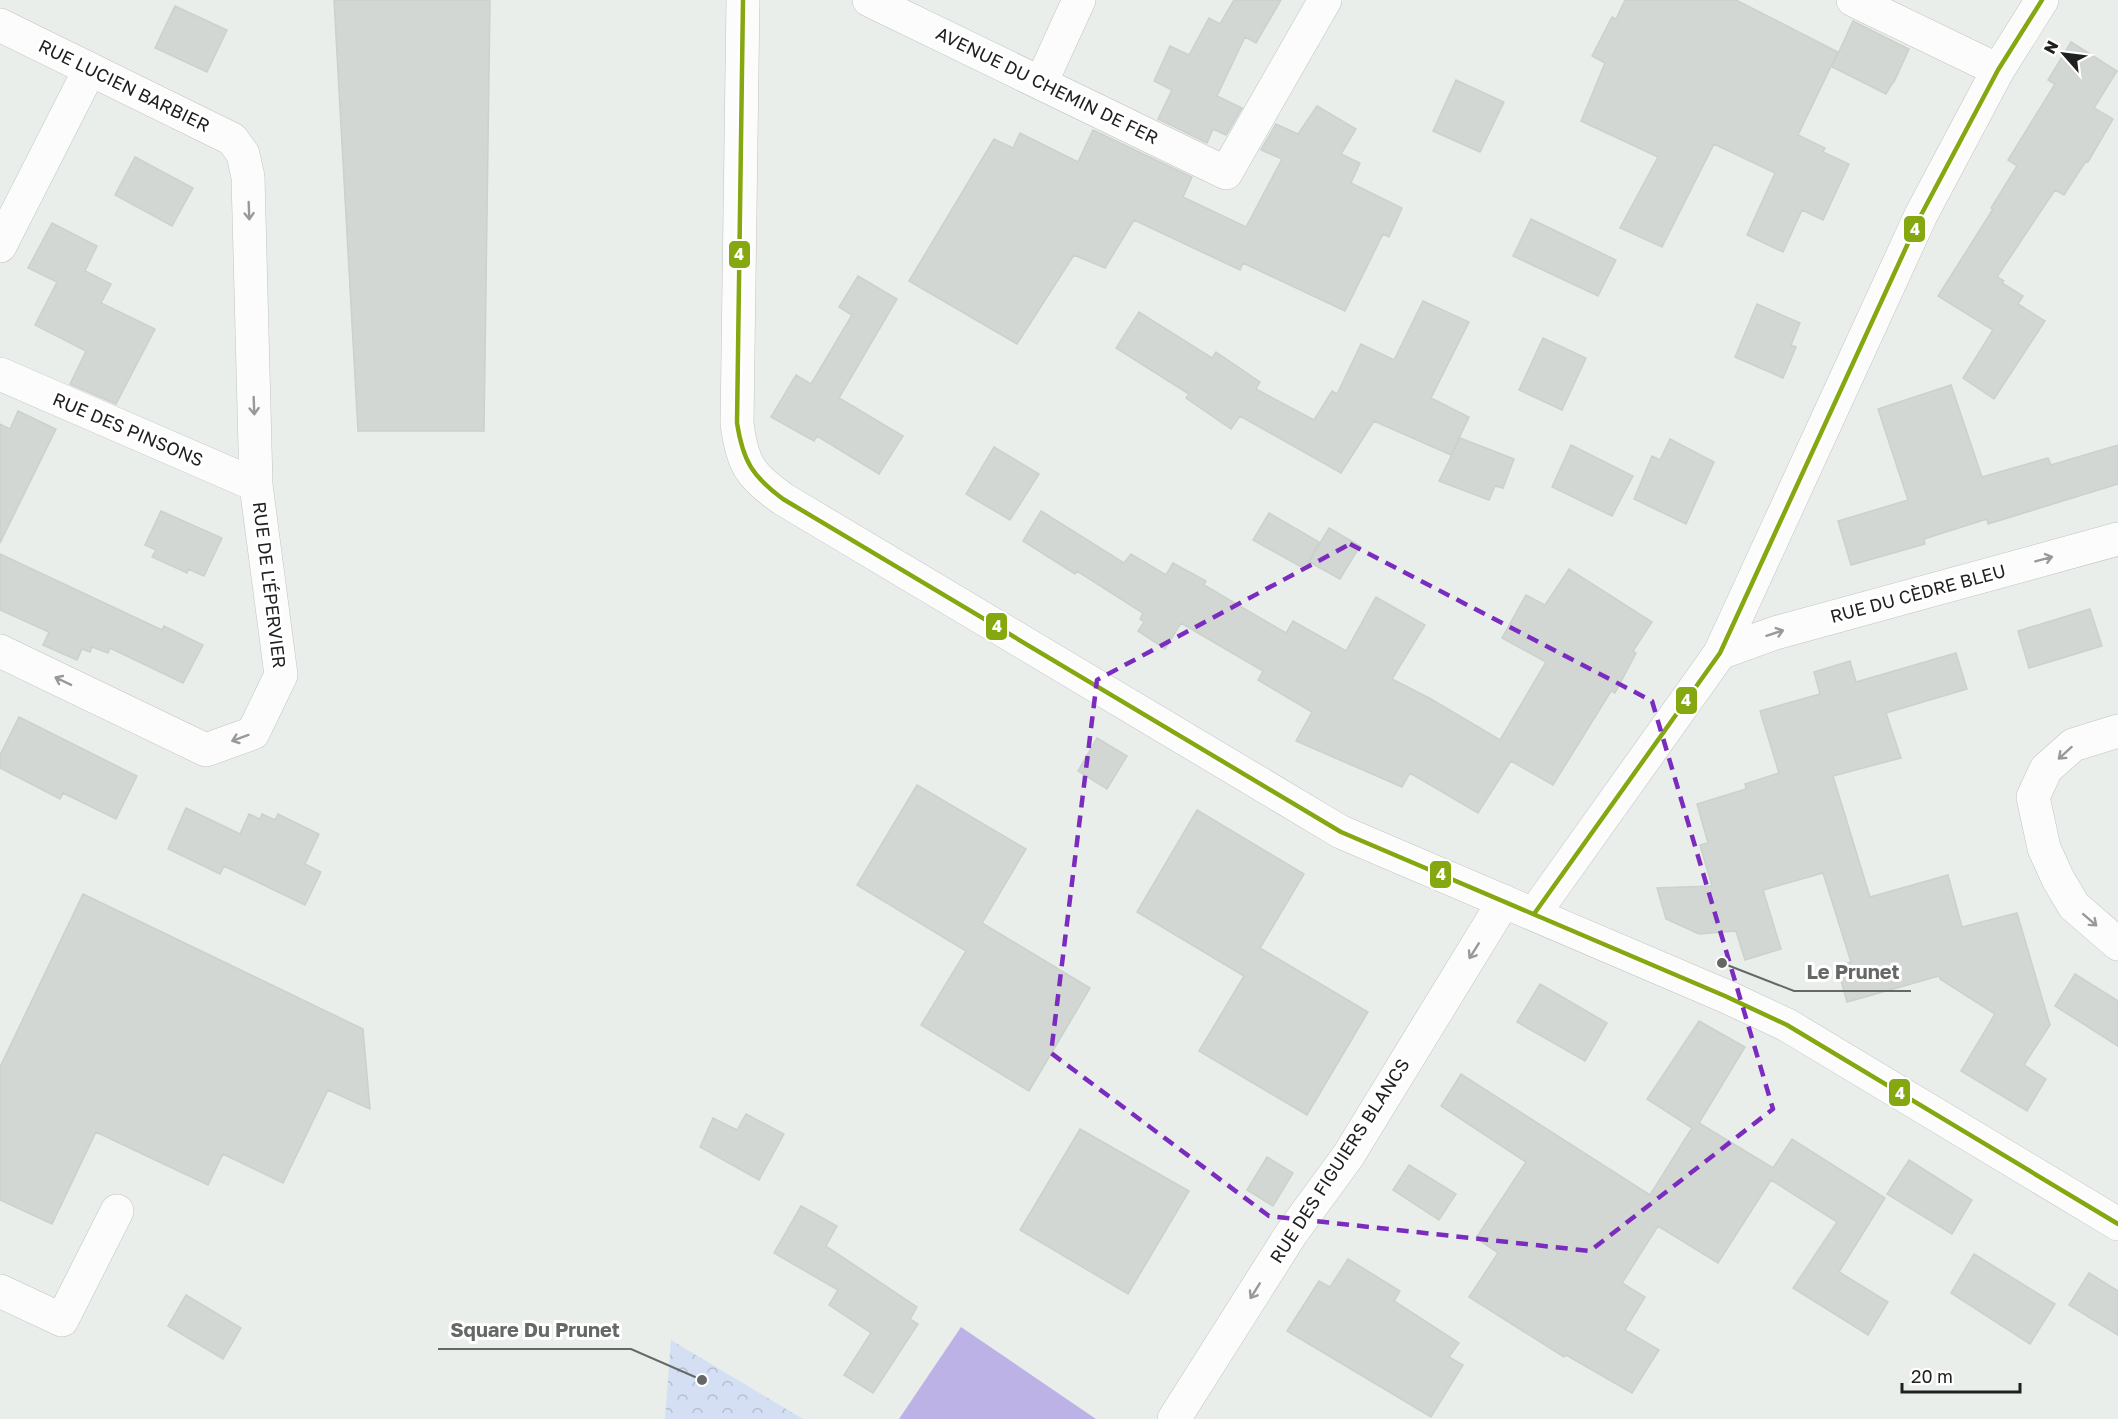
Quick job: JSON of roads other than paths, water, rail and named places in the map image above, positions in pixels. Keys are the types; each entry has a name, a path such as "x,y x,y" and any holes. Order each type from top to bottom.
{"street":[{"path":"743,0 737,423 746,464 760,483 783,500 1341,832 1787,1024 2118,1224"},
{"name":"AVENUE DU CHEMIN DE FER","path":"868,0 1226,173 1325,0"},
{"path":"1041,83 1078,0"},
{"path":"1853,0 1998,70"},
{"path":"1534,914 1720,653 1921,216 1998,70 2042,0"},
{"name":"RUE LUCIEN BARBIER","path":"0,25 232,139 243,154"},
{"path":"0,246 90,69"},
{"name":"RUE DE L'ÉPERVIER","path":"0,651 206,750 253,733 281,675 256,485 248,177 243,154"},
{"name":"RUE DES PINSONS","path":"0,374 256,485"},
{"name":"RUE DU CÈDRE BLEU","path":"1720,653 1775,633 2118,539"},
{"path":"2118,731 2073,745 2046,769 2033,797 2044,848 2058,879 2074,906 2118,944"},
{"name":"RUE DES FIGUIERS BLANCS","path":"1174,1419 1291,1234 1347,1156 1504,901"},
{"path":"0,1291 62,1320 117,1211"}],"place":[{"name":"Le Prunet","path":"1722,963"},
{"name":"Square Du Prunet","path":"702,1380"}]}
